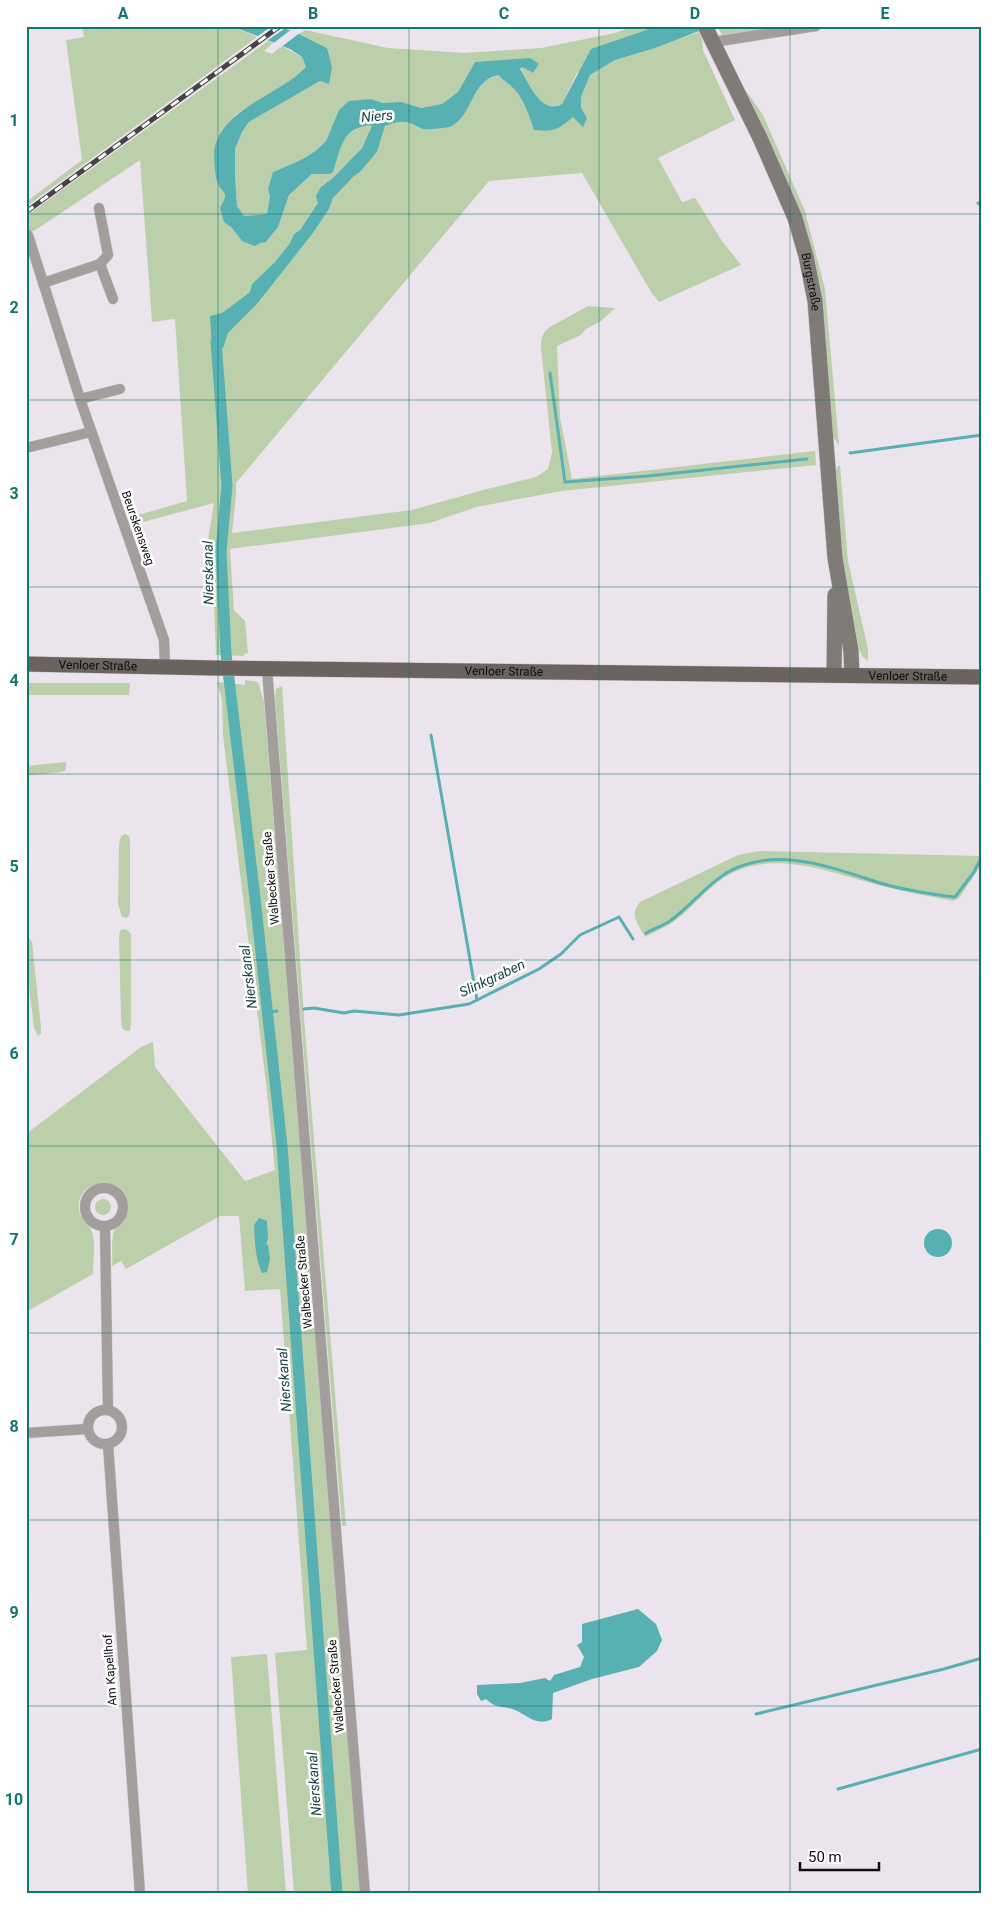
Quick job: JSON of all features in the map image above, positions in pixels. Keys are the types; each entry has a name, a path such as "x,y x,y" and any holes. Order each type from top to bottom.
{"main road":[{"name":"Venloer Straße","path":"26,664 982,678"}],"street":[{"path":"709,35 720,41 816,26"},
{"name":"Burgstraße","path":"709,35 760,138 795,218 806,256 815,301 836,558 851,651 852,675"},
{"path":"43,283 100,264 108,255 99,208"},
{"name":"Beurskensweg","path":"28,235 91,432 164,640 165,666"},
{"path":"100,264 112,299"},
{"path":"80,399 120,389"},
{"path":"26,448 91,432"},
{"name":"Burgstraße","path":"834,675 836,558"},
{"name":"Walbecker Straße","path":"267,668 365,1894"},
{"path":"105,1227 108,1410"},
{"path":"108,1410 118,1416 122,1427 118,1438 108,1444 100,1444 90,1436 88,1429 91,1417 96,1412 108,1410"},
{"path":"26,1433 88,1429"},
{"name":"Am Kapellhof","path":"108,1444 110,1500 140,1894"}],"green space":[{"path":"82,26 232,26 257,37 26,207 26,202 82,160 66,40 84,37"},
{"path":"633,26 658,26 638,34 577,73 562,104 555,106 542,102 536,96 520,68 522,67 533,73 539,64 475,62 458,92 443,104 421,108 401,103 383,103 371,99 339,110 326,141 320,147 301,160 273,172 268,189 270,197 267,214 244,216 237,206 235,149 242,132 249,122 320,81 329,84 327,48 299,34 305,30 388,48 464,53 541,48 615,33"},
{"path":"717,26 790,26 723,37"},
{"path":"699,32 703,50 735,120 658,158 682,202 695,198 722,241 741,265 659,302 651,292 582,173 489,181 236,483 232,533 412,510 536,477 548,469 552,452 541,348 542,336 550,327 588,306 615,308 601,321 586,329 581,335 557,346 560,417 572,479 815,451 816,465 562,491 476,507 430,523 230,549 234,610 245,621 248,653 244,654 244,656 216,655 213,583 208,539 214,503 128,526 124,519 187,501 175,319 152,322 140,160 34,231 26,231 26,216 268,41 273,43 264,51 272,54 282,46 302,57 306,67 296,78 235,115 217,183 225,191 232,228 242,241 266,242 278,227 289,195 312,174 329,174 344,140 349,134 361,127 372,126 358,153 321,187 318,203 275,262 252,284 250,292 222,313 228,333 257,304 313,233 329,209 333,198 360,172 377,152 385,126 402,122 425,129 450,127 458,122 483,83 490,78 500,75 521,98 534,130 581,108 581,97 590,75 615,60"},
{"path":"747,92 763,115 805,211 825,289 839,445 832,435 821,290 801,216 745,93"},
{"path":"840,465 848,561 868,649 868,661 862,656 857,645 842,560 835,474 837,467"},
{"path":"245,680 258,682 264,702 361,1894 294,1894 275,1653 307,1650 280,1289 245,1291 239,1216 220,1216 126,1269 121,1261 112,1266 112,1243 114,1231 125,1217 126,1201 122,1193 110,1184 94,1185 82,1194 79,1202 79,1212 90,1228 93,1237 93,1274 26,1312 26,1134 141,1047 153,1042 155,1067 245,1181 275,1170 223,736 222,700 217,682 245,685"},
{"path":"26,683 130,683 129,695 26,695"},
{"path":"282,686 304,1018 346,1526 342,1526 275,699 276,689"},
{"path":"66,762 66,770 61,772 26,776 26,766"},
{"path":"125,834 129,836 130,841 130,911 129,916 126,918 122,917 118,904 119,844 121,836"},
{"path":"759,851 982,856 982,864 959,898 953,901 891,888 806,866 768,864 749,867 722,879 672,923 645,937 637,924 635,915 640,902 738,855"},
{"path":"123,929 131,934 130,1031 122,1028 121,1017 119,936 120,931"},
{"path":"30,939 32,942 41,1028 41,1034 38,1036 34,1028 26,962 26,940"},
{"path":"103,1199 109,1201 111,1207 109,1213 103,1215 97,1213 95,1207 97,1201"},
{"path":"267,1654 286,1894 248,1894 231,1657"}],"water":[{"name":"Niers","path":"232,26 279,26 299,34 327,48 332,67 329,84 320,81 249,122 242,132 235,149 235,175 237,206 244,216 267,214 270,197 268,189 273,172 301,159 320,147 326,141 339,110 349,101 371,99 383,103 401,102 421,108 442,104 458,92 475,62 530,58 539,64 533,73 522,67 520,69 536,96 542,102 555,106 562,104 591,49 658,26 712,26 655,48 615,60 590,75 581,97 581,108 587,118 583,127 573,117 555,129 546,131 534,130 518,93 499,75 483,83 458,122 450,127 425,129 402,122 385,126 377,152 360,172 333,198 329,209 313,233 257,304 228,333 223,348 212,347 210,316 222,313 250,292 252,284 275,262 290,243 294,234 300,230 318,203 316,196 321,187 334,177 362,148 372,126 361,127 349,134 342,145 333,172 330,174 312,174 289,195 278,227 266,242 255,246 242,241 232,228 224,222 220,208 225,195 216,178 215,147 221,133 241,111 282,86 306,67 302,57 290,49"},
{"path":"259,1218 267,1221 268,1239 266,1244 268,1245 270,1259 267,1272 262,1273 255,1243 254,1225"},
{"path":"938,1229 948,1233 952,1243 948,1253 938,1257 928,1253 924,1243 928,1233"},
{"path":"638,1609 656,1624 662,1640 657,1651 639,1667 592,1679 553,1693 552,1719 542,1722 537,1721 515,1710 493,1705 486,1699 481,1701 477,1694 477,1685 520,1683 545,1678 550,1681 554,1675 580,1667 584,1657 577,1645 582,1642 582,1624"}],"pier":[{"path":"272,26 287,27 265,42 255,38"},
{"path":"292,29 301,32 280,48 271,45"}],"waterway":[{"path":"978,203 982,206"},
{"name":"Nierskanal","path":"220,335 216,341 227,486 221,551 226,654 282,1146 337,1894"},
{"path":"550,373 565,482 648,476 807,459"},
{"path":"850,453 982,435"},
{"path":"431,735 477,1000"},
{"path":"646,933 670,921 720,877 746,864 765,860 804,862 897,887 955,897 974,872 981,858"},
{"name":"Slinkgraben","path":"304,1009 314,1008 344,1013 354,1011 399,1015 469,1004 539,969 561,954 580,935 619,917 633,939"},
{"path":"268,1012 277,1011"},
{"path":"756,1714 944,1669 982,1658"},
{"path":"838,1789 982,1749"}],"railway":[{"path":"26,212 280,26"}]}
